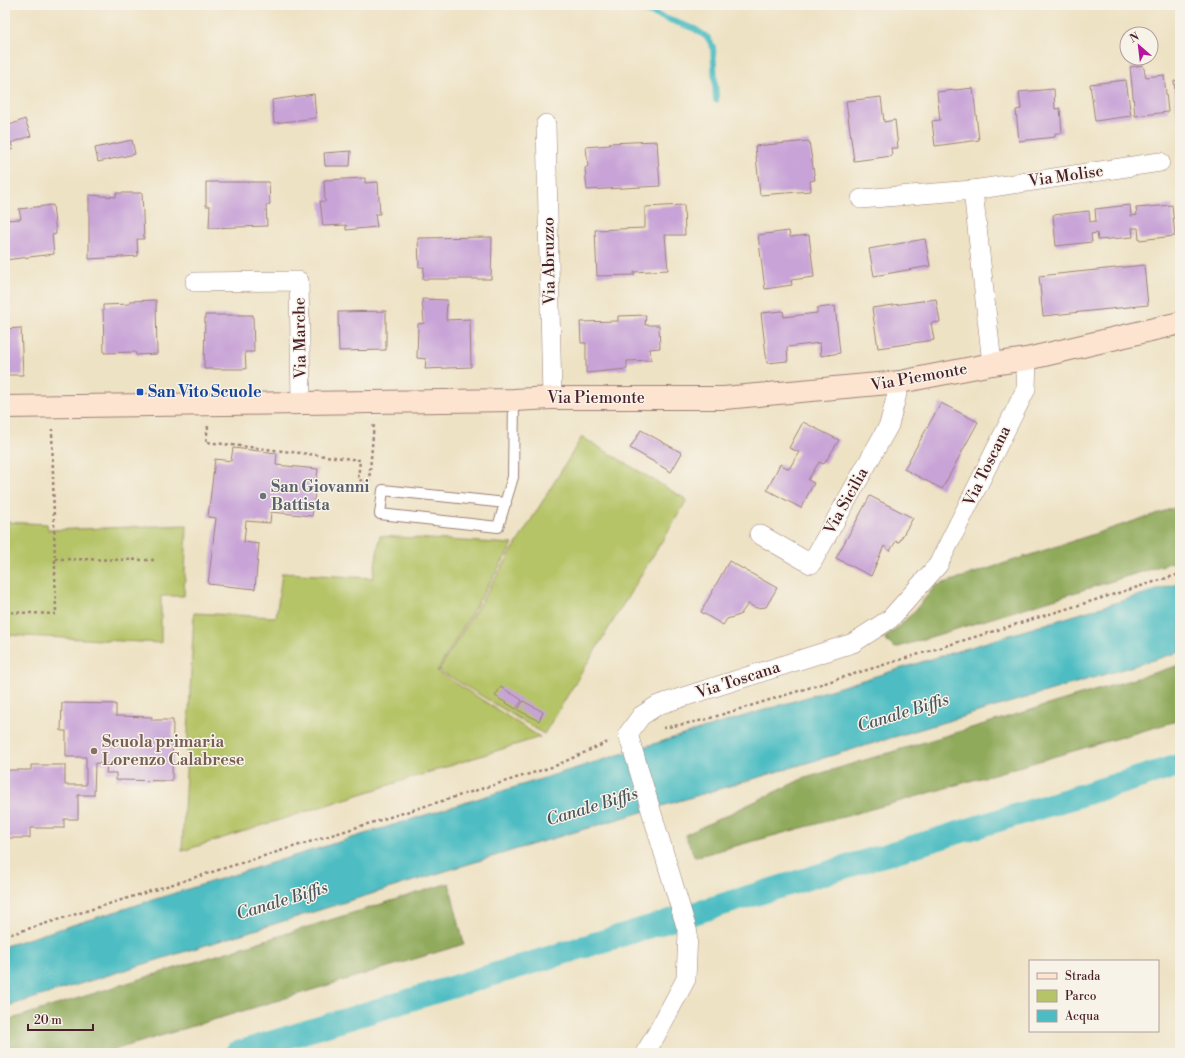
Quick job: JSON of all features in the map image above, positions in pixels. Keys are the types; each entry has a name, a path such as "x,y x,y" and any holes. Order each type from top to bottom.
{"street":[{"name":"Via Abruzzo","path":"546,124 552,398"},
{"name":"Via Molise","path":"861,200 973,190 1160,162"},
{"path":"973,190 992,364"},
{"name":"Via Marche","path":"195,282 299,281 301,402"},
{"name":"Via Piemonte","path":"5,407 514,400 552,398 724,398 900,382 992,364 1027,359 1180,323"},
{"name":"Via Toscana","path":"628,734 641,716 658,705 853,643 890,619 938,565 1026,389 1027,359"},
{"name":"Via Sicilia","path":"759,534 811,564 889,424 900,382"},
{"path":"628,734 688,933 686,978 645,1053"}],"lane":[{"path":"506,503 383,490 380,514 498,527 506,503 513,477 514,400"}],"path":[{"path":"208,419 206,442 360,460 358,479 383,490"},
{"path":"5,612 56,614 52,424"},
{"path":"55,559 154,560"},
{"path":"5,936 555,766 628,734 704,720 1180,574"}],"green space":[{"path":"582,437 687,500 544,734 439,670"},
{"path":"1180,506 1180,560 895,648 884,639 913,613 935,586"},
{"path":"5,522 47,524 48,530 187,525 184,596 161,596 161,643 5,635"},
{"path":"380,536 513,544 437,671 540,737 182,851 194,613 276,617 282,573 373,578"},
{"path":"1180,665 1180,720 901,801 695,857 685,835 802,779"},
{"path":"449,883 464,944 104,1053 5,1053 5,1021"}],"water":[{"name":"Canale Biffis","path":"1180,583 1180,652 514,850 5,1007 5,946 647,746"}],"building":[{"path":"1143,66 1146,77 1164,75 1168,112 1135,116 1130,67"},
{"path":"1126,80 1131,116 1095,121 1090,84"},
{"path":"1180,80 1180,114 1177,114 1174,81"},
{"path":"973,88 979,140 935,146 932,121 940,120 937,92"},
{"path":"1054,89 1055,109 1060,108 1062,133 1055,133 1055,137 1019,141 1016,110 1021,109 1019,92"},
{"path":"314,94 316,118 274,123 272,100"},
{"path":"881,97 884,122 895,120 898,148 891,148 892,156 854,161 846,101"},
{"path":"25,119 31,136 11,143 13,149 5,152 5,127"},
{"path":"132,140 135,154 98,162 95,148"},
{"path":"657,141 660,186 587,190 585,168 588,166 586,147 610,145 609,143"},
{"path":"809,141 815,180 810,181 811,191 760,195 755,146"},
{"path":"351,151 350,166 325,166 324,153"},
{"path":"365,178 365,183 378,182 380,214 375,214 377,227 346,230 346,225 323,226 320,201 325,202 324,180"},
{"path":"206,182 269,182 270,204 266,205 267,226 209,228 210,206 206,206"},
{"path":"116,193 142,193 144,239 137,239 138,256 89,259 89,195 116,197"},
{"path":"53,205 56,234 52,235 54,254 5,260 5,220 21,219 19,209"},
{"path":"684,205 685,235 665,235 668,270 634,272 634,275 597,276 595,230 645,228 645,207"},
{"path":"1130,205 1131,216 1137,215 1136,208 1172,205 1175,236 1139,240 1138,228 1132,228 1133,237 1098,240 1097,233 1091,234 1092,242 1056,246 1053,215 1089,211 1090,222 1096,221 1095,209"},
{"path":"789,231 790,237 809,235 814,277 791,280 792,285 765,289 758,235"},
{"path":"492,237 491,279 423,279 424,267 419,267 418,238"},
{"path":"925,239 930,266 874,276 869,249"},
{"path":"1144,265 1148,305 1043,316 1039,276"},
{"path":"422,299 447,300 446,320 470,319 471,367 425,369 426,359 417,358 418,324 424,323"},
{"path":"936,299 940,322 931,323 934,340 878,348 872,308"},
{"path":"156,300 157,354 136,355 135,352 104,353 103,305 130,304 130,301"},
{"path":"835,306 840,353 821,356 820,343 787,347 788,361 767,363 761,313 783,311 784,317 817,313 817,308"},
{"path":"386,311 386,350 339,351 338,312"},
{"path":"205,315 253,315 254,352 245,352 246,369 204,369"},
{"path":"646,315 645,325 659,325 660,348 650,349 651,360 627,361 627,369 586,373 586,343 581,343 580,322 618,321 618,316"},
{"path":"21,328 23,375 5,375 5,329"},
{"path":"941,403 978,422 942,489 904,469"},
{"path":"803,422 839,440 824,464 819,462 808,480 814,483 801,508 767,490 780,464 789,469 799,452 789,448"},
{"path":"641,430 682,453 671,472 630,448"},
{"name":"San Giovanni Battista","path":"233,448 277,453 276,465 318,469 312,516 271,512 270,523 246,521 244,542 259,544 255,589 208,584 216,518 208,517 215,459 231,461"},
{"path":"870,496 913,518 899,542 896,541 890,551 884,546 871,576 836,558"},
{"path":"729,561 777,588 766,607 756,608 748,604 740,615 727,619 723,625 701,612"},
{"path":"501,687 522,700 516,709 495,696"},
{"path":"523,701 543,712 539,721 518,710"},
{"path":"62,703 116,704 116,716 152,717 152,720 173,720 172,781 116,780 116,773 106,773 107,764 95,763 94,795 78,795 78,819 64,819 64,828 30,828 30,838 5,838 5,770 31,770 31,765 65,765 65,785 86,785 86,757 66,757 66,731 61,731"}],"waterway":[{"path":"640,5 645,11 695,29 708,38 713,47 716,100"},
{"path":"236,1053 1180,765"}],"place":[{"name":"San Vito Scuole","path":"140,392"},
{"name":"San Giovanni Battista","path":"263,496"},
{"name":"Scuola primaria Lorenzo Calabrese","path":"94,751"}]}
